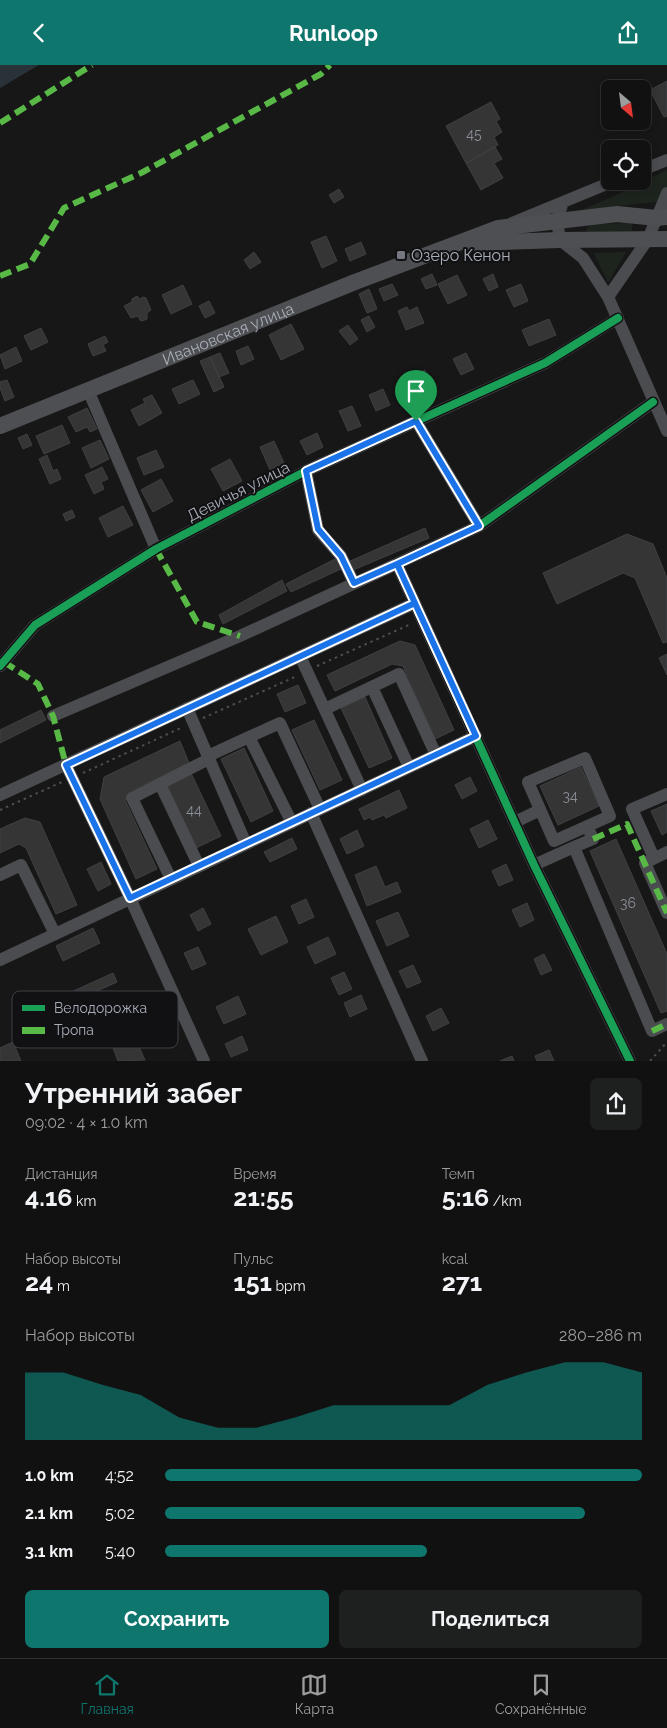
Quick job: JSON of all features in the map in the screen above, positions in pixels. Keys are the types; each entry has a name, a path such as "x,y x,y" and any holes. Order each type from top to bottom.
{"main road":[{"name":"Ивановская улица","path":"0,426 355,282 498,228 616,214 662,217"},
{"path":"456,244 560,240 667,239"}],"street":[{"path":"651,166 667,160"},
{"path":"498,228 601,186"},
{"path":"608,297 662,217 667,193"},
{"path":"563,202 557,220 560,240 583,258 608,297 667,431"},
{"name":"Девичья улица","path":"0,666 35,625 156,549 306,471 545,363 618,318"},
{"path":"88,390 156,549"},
{"path":"53,716 240,636 479,526 654,402"},
{"path":"416,421 479,526"},
{"path":"306,471 318,529 341,556 354,583"},
{"path":"397,564 534,865 630,1061"},
{"path":"0,795 415,603"},
{"path":"300,655 362,790"},
{"path":"325,709 399,674 436,755"},
{"path":"372,687 410,767"},
{"path":"187,708 246,844"},
{"path":"171,879 132,798 209,757 280,723 422,1061"},
{"path":"0,960 476,736"},
{"path":"249,737 292,823"},
{"path":"585,758 610,816 587,826 554,841 528,782 585,758"},
{"path":"66,765 172,991"},
{"path":"160,783 199,866"},
{"path":"654,858 632,809 667,793"},
{"path":"515,822 540,810"},
{"path":"534,865 593,839 587,826"},
{"path":"574,847 652,1031 667,1024"},
{"path":"667,852 645,863 667,913"},
{"path":"0,875 21,865 54,934"},
{"path":"178,1004 204,1061"}],"path":[{"path":"0,810 422,619"},
{"path":"650,1061 667,1042"}],"shaded area":[{"path":"0,65 39,65 0,88"},
{"path":"667,170 667,186 664,201 582,210 627,190 651,190 651,178"},
{"path":"632,223 632,231 590,233 585,230 592,224"},
{"path":"626,252 608,283 594,253"}],"building":[{"path":"667,81 667,116 664,117 651,89"},
{"path":"491,102 500,119 496,121 502,132 494,137 498,145 466,163 446,126"},
{"path":"495,147 502,159 494,163 503,178 481,190 466,163"},
{"path":"339,189 344,197 334,203 329,195"},
{"path":"326,236 337,261 322,268 311,242"},
{"path":"361,242 366,254 350,261 345,249"},
{"path":"254,252 261,262 250,269 244,260"},
{"path":"432,274 437,285 426,289 421,279"},
{"path":"493,274 498,287 489,291 483,279"},
{"path":"457,275 467,295 448,304 438,284"},
{"path":"392,284 398,295 384,301 379,289"},
{"path":"521,284 528,301 514,307 506,290"},
{"path":"183,285 192,304 171,314 162,295"},
{"path":"369,289 377,309 367,313 359,294"},
{"path":"137,296 140,299 146,298 151,310 147,313 147,319 142,321 138,316 131,318 124,306 132,302 132,299"},
{"path":"209,301 215,313 205,318 199,306"},
{"path":"407,307 409,311 417,307 424,323 406,330 398,311"},
{"path":"369,316 375,327 367,332 361,320"},
{"path":"549,319 556,335 529,346 522,330"},
{"path":"291,324 304,349 281,360 269,335"},
{"path":"348,325 358,339 350,345 339,331"},
{"path":"41,328 48,342 31,350 24,336"},
{"path":"105,336 108,342 103,345 106,351 93,356 88,344"},
{"path":"248,346 254,359 241,365 236,351"},
{"path":"16,347 22,361 5,369 0,355"},
{"path":"220,353 229,373 219,377 210,357"},
{"path":"466,353 474,369 461,375 453,359"},
{"path":"210,357 224,387 214,392 200,361"},
{"path":"425,370 433,389 418,396 410,377"},
{"path":"7,380 14,397 5,401 0,388 0,382"},
{"path":"193,380 200,394 179,404 172,389"},
{"path":"383,389 390,405 376,411 369,395"},
{"path":"152,395 162,413 139,426 131,410 145,403 143,399"},
{"path":"352,406 361,426 348,431 339,411"},
{"path":"87,408 97,429 90,432 87,427 76,432 68,417"},
{"path":"62,425 70,443 44,454 36,436"},
{"path":"317,433 323,447 307,455 300,441"},
{"path":"27,434 32,445 23,449 18,438"},
{"path":"100,440 109,459 91,468 82,448"},
{"path":"274,441 284,463 270,470 260,447"},
{"path":"156,450 164,467 144,475 137,458"},
{"path":"47,455 53,471 57,469 61,479 50,484 39,459"},
{"path":"230,459 242,481 223,491 211,469"},
{"path":"102,467 108,479 101,482 104,489 94,494 85,475"},
{"path":"161,479 173,501 153,512 141,490"},
{"path":"123,506 133,525 108,537 99,518"},
{"path":"72,510 75,517 66,521 63,514"},
{"path":"425,528 429,538 353,570 348,562"},
{"path":"627,534 653,544 667,578 667,642 663,643 635,578 623,573 557,604 543,573"},
{"path":"339,557 343,568 291,592 286,584"},
{"path":"282,580 287,591 223,624 219,615"},
{"path":"400,641 415,645 454,730 435,739 403,666 392,664 335,691 327,675"},
{"path":"667,654 667,675 659,658"},
{"path":"298,685 306,703 285,712 277,694"},
{"path":"365,697 392,758 369,768 341,708"},
{"path":"41,710 46,720 0,743 0,730"},
{"path":"314,720 342,780 320,790 292,730"},
{"path":"180,741 189,763 131,791 125,800 157,869 136,879 100,799 104,777"},
{"path":"244,748 273,811 251,822 221,759"},
{"path":"581,767 599,806 558,825 540,786"},
{"path":"191,773 221,836 196,848 166,785"},
{"path":"470,777 477,791 462,799 455,785"},
{"path":"399,790 407,808 386,818 384,815 372,820 370,817 364,820 359,809"},
{"path":"667,804 667,832 662,835 651,811"},
{"path":"25,818 40,822 77,905 56,914 26,848 19,844 0,853 0,829"},
{"path":"488,820 497,839 479,848 470,829"},
{"path":"357,830 364,846 347,854 340,839"},
{"path":"292,838 297,849 270,862 264,852"},
{"path":"616,839 667,954 667,1011 661,1013 590,851"},
{"path":"101,862 111,884 98,891 87,869"},
{"path":"506,864 513,880 499,886 492,871"},
{"path":"376,866 385,887 397,882 401,892 367,906 355,875"},
{"path":"306,899 314,917 299,924 291,906"},
{"path":"527,903 534,920 520,927 512,910"},
{"path":"203,908 211,924 198,931 190,915"},
{"path":"398,912 409,936 387,946 376,921"},
{"path":"276,916 288,942 261,955 248,929"},
{"path":"93,928 100,943 63,961 56,946"},
{"path":"328,937 336,954 315,964 307,947"},
{"path":"198,947 206,964 192,970 184,953"},
{"path":"544,954 552,970 541,975 534,959"},
{"path":"413,965 421,982 407,988 399,971"},
{"path":"344,972 352,989 339,995 331,978"},
{"path":"113,973 117,982 97,991 74,991"},
{"path":"361,995 367,1009 350,1017 344,1003"},
{"path":"238,996 246,1014 224,1024 216,1007"},
{"path":"441,1008 449,1023 433,1031 426,1016"},
{"path":"242,1036 248,1050 231,1057 225,1044"},
{"path":"12,1042 12,1048 16,1048 21,1061 0,1061 0,1048"},
{"path":"113,1048 140,1048 145,1060 118,1061"},
{"path":"549,1050 554,1061 537,1061 535,1056"},
{"path":"512,1056 514,1061 500,1061"}],"marked path":[{"path":"0,123 92,65"},
{"path":"0,276 30,264 64,208 143,172 321,74 330,65"},
{"path":"156,549 197,622 240,636"},
{"path":"4,662 38,684 53,716 66,765"},
{"path":"593,839 627,824 667,913"},
{"path":"652,1031 667,1024"}],"cycle path":[{"path":"0,666 35,625 156,549 306,471 545,363 618,318"},
{"path":"630,1061 534,865 397,564 479,526 653,402"}],"place":[{"name":"Озеро Кенон","path":"401,255"}],"route":[{"path":"416,421 306,471 318,529 341,556 354,583 397,564 415,603 187,708 66,765 130,898 476,736 397,564 479,526 416,421"}]}
